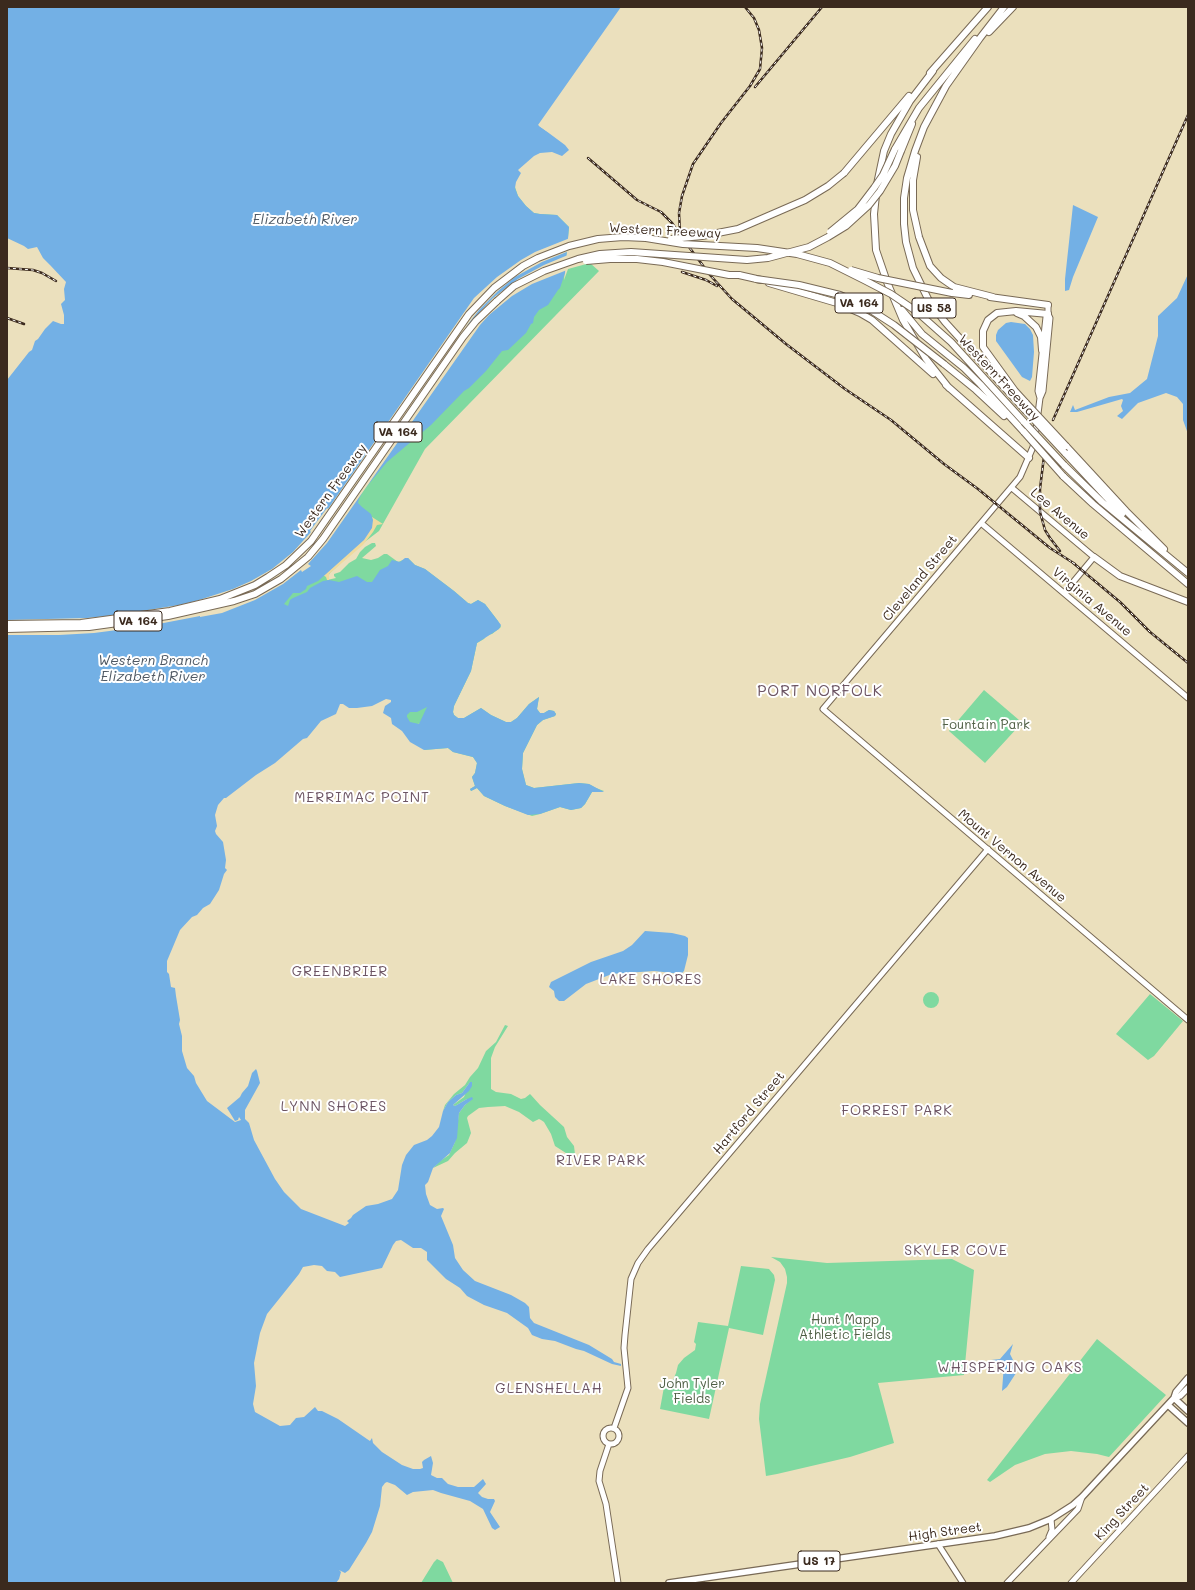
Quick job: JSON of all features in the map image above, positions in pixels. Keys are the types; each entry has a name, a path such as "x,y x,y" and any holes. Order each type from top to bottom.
{"highway":[{"name":"US 58","path":"988,7 933,71 898,120 884,151 876,187 875,236 876,250 882,269 898,305 913,325 980,384 1063,476 1092,504 1188,584"},
{"name":"US 58","path":"1003,7 946,86 924,127 915,151 905,189 904,224 910,259 920,285 934,308 945,322 1139,533 1188,573"},
{"path":"497,301 514,286 544,270 578,259 600,254 631,252 747,260 768,258 797,250 828,237 856,218 880,191 895,166 898,150 924,100 1003,7"},
{"path":"971,51 1013,7"},
{"path":"646,238 693,238 738,229 805,200 828,186 844,173 933,71"},
{"path":"932,111 918,154 914,173 913,210 920,242 930,266 945,282 959,289 993,297"},
{"name":"Western Freeway","path":"7,624 81,623 170,611 220,599 255,585 268,578 286,565 311,541 469,314 494,288 523,266 538,258 569,246 598,239 623,237 646,238 683,244 733,246 775,250 830,263 878,287 916,311 950,342 1064,465 1088,489 1139,533"},
{"name":"Western Freeway","path":"7,629 89,627 168,616 234,602 255,594 281,579 308,557 327,534 463,337 476,322 497,301 530,280 578,262 629,258 647,260 840,295 863,305 894,325 976,390 1024,432"},
{"path":"830,263 878,278 952,292 1048,305"},
{"path":"756,279 849,308 872,320 896,343 1029,458"},
{"path":"891,292 903,320 926,359 949,388"},
{"path":"1012,311 1024,316 1036,327 1041,337 1042,350"},
{"path":"1048,314 1012,311 997,314 988,320 983,331 983,347 1015,391 1177,564"},
{"path":"1094,557 1120,576 1188,602"}],"main road":[{"name":"High Street","path":"668,1583 1008,1534 1029,1528 1051,1519 1073,1505 1082,1497 1168,1405 1174,1398 1176,1392 1188,1378"},
{"name":"High Street","path":"1174,1398 1180,1396 1188,1388"},
{"path":"1174,1398 1188,1411"},
{"path":"1168,1405 1188,1423"}],"street":[{"path":"1040,398 1043,391 1050,318 1048,314 1048,305"},
{"path":"1040,398 1038,391 1046,317 1048,314"},
{"name":"Cleveland Street","path":"823,708 1020,477 1029,458 1035,437 1040,398"},
{"name":"Lee Avenue","path":"1012,488 1094,557"},
{"name":"Virginia Avenue","path":"981,523 1188,698"},
{"path":"1064,593 1094,557"},
{"name":"Mount Vernon Avenue","path":"823,708 1188,1020"},
{"name":"Hartford Street","path":"614,1428 628,1388 624,1348 625,1335 631,1279 638,1262 988,849"},
{"name":"Hartford Street","path":"607,1428 614,1428 618,1432 619,1439 616,1443 609,1444 604,1441 603,1434 607,1428"},
{"name":"Hartford Street","path":"609,1444 600,1471 599,1481 606,1504 618,1583"},
{"name":"King Street","path":"1071,1583 1188,1456"},
{"path":"1007,1583 1078,1509 1082,1497"},
{"path":"1048,1540 1052,1530 1051,1519"},
{"path":"938,1544 963,1583"}],"green space":[{"path":"515,187 518,196 534,213 557,215 569,227 564,280 568,269 590,263 599,271 425,449 379,531 330,573 327,580 336,578 334,574 340,572 349,563 356,559 365,547 375,543 376,546 362,558 371,560 387,554 398,562 408,558 415,565 425,569 468,603 471,604 478,600 485,604 501,627 477,643 471,671 454,706 454,715 458,718 464,718 481,708 491,715 506,722 511,722 517,718 529,704 539,697 537,709 540,713 544,713 549,710 554,711 556,714 555,716 543,720 537,725 523,753 522,769 526,785 534,788 579,783 589,784 604,791 592,792 581,808 571,810 560,807 532,816 484,796 477,788 471,791 470,789 475,786 472,777 475,773 477,763 473,757 453,752 448,748 424,750 462,721 292,614 277,598 514,201"},
{"name":"Fountain Park","path":"984,690 1019,720 1019,726 985,763 949,731"},
{"path":"430,697 427,723 407,725 403,703"},
{"path":"931,992 937,994 939,1000 937,1006 931,1008 925,1006 923,1000 925,994"},
{"path":"1150,994 1183,1021 1154,1056 1148,1060 1116,1034"},
{"path":"505,1025 508,1026 495,1047 491,1058 491,1089 496,1092 511,1094 521,1099 530,1094 564,1127 567,1137 574,1146 575,1154 569,1155 555,1146 551,1134 544,1122 541,1120 539,1119 533,1122 519,1112 505,1106 488,1107 479,1108 468,1116 467,1118 471,1133 467,1143 448,1161 433,1168 449,1155 455,1142 459,1113 472,1099 467,1099 455,1106 453,1105 464,1097 470,1082 462,1093 456,1095 448,1102 443,1111 445,1105 454,1094 465,1085 478,1068 486,1051 496,1042"},
{"name":"Hunt Mapp Athletic Fields","path":"771,1257 827,1263 952,1259 974,1270 964,1375 878,1383 894,1443 850,1457 766,1476 759,1419 760,1404 787,1283 785,1269 780,1262"},
{"name":"John Tyler Fields","path":"741,1266 769,1269 774,1275 775,1280 763,1335 729,1328 709,1419 660,1409 664,1387 670,1387 678,1365 684,1358 695,1350 696,1344 694,1342 698,1322 728,1326"},
{"path":"1097,1339 1166,1395 1109,1457 1071,1451 1045,1454 1015,1465 990,1482 987,1480"},
{"path":"437,1559 443,1562 453,1583 421,1583 434,1562"}],"sand":[{"path":"372,517 383,524 377,525 363,545 329,574 329,580 327,580 323,575"}],"water":[{"name":"Western Branch Elizabeth River","path":"7,7 621,7 538,125 565,145 569,150 562,156 552,152 540,153 534,156 518,170 521,173 516,182 515,188 518,196 526,206 534,213 557,215 569,227 565,273 560,288 548,305 539,310 526,333 508,350 502,351 486,371 431,425 387,462 363,491 358,503 371,514 373,520 372,528 364,540 318,581 307,586 306,589 300,593 293,593 284,604 288,606 290,600 307,592 310,588 323,581 329,580 339,582 357,576 367,582 372,582 380,570 388,566 392,560 400,562 405,558 408,558 415,565 425,569 468,603 471,604 478,600 485,604 501,625 499,629 477,643 471,671 454,706 454,715 458,718 464,718 481,708 491,715 506,722 511,722 517,718 529,704 539,697 537,709 540,713 544,713 549,710 554,711 556,714 555,716 543,720 537,725 523,753 522,769 526,785 534,788 579,783 589,784 604,792 592,792 581,808 571,810 560,807 540,814 528,815 484,796 477,788 471,791 470,789 475,786 472,777 475,773 477,763 473,757 453,752 448,748 424,750 410,742 402,731 392,724 391,718 383,713 385,706 391,702 391,700 386,699 372,706 357,708 349,708 343,704 340,704 336,714 321,721 307,738 303,739 275,763 224,798 218,805 215,815 217,826 215,831 223,842 226,860 225,868 227,870 224,874 219,890 210,904 203,908 197,915 192,917 180,930 167,961 167,972 169,974 171,987 175,988 180,1020 179,1024 182,1036 182,1051 187,1068 194,1076 196,1083 207,1101 235,1122 241,1120 239,1117 238,1120 235,1121 227,1108 240,1097 248,1086 252,1073 256,1069 260,1083 245,1110 245,1119 249,1123 254,1140 275,1179 284,1192 301,1209 345,1226 349,1223 347,1221 353,1215 366,1206 392,1199 398,1190 402,1165 406,1155 414,1145 427,1140 432,1136 439,1127 443,1111 448,1102 456,1095 462,1093 470,1082 472,1082 472,1086 469,1091 453,1105 455,1106 472,1097 473,1099 465,1105 459,1113 457,1138 450,1153 433,1168 428,1182 425,1185 426,1194 430,1205 437,1209 444,1209 441,1216 453,1245 455,1258 463,1270 475,1281 511,1295 525,1303 529,1307 530,1318 534,1323 589,1345 612,1359 614,1362 621,1364 621,1366 612,1364 584,1351 532,1335 528,1328 507,1313 484,1305 467,1296 460,1288 446,1279 427,1260 427,1252 421,1248 413,1248 401,1240 396,1241 393,1245 382,1268 340,1277 335,1272 327,1271 322,1266 314,1265 303,1267 267,1314 260,1333 254,1363 256,1386 253,1404 255,1412 280,1426 290,1425 296,1418 304,1417 315,1407 318,1411 322,1411 338,1419 370,1441 372,1438 373,1443 382,1452 402,1465 413,1469 420,1469 423,1468 422,1462 431,1456 433,1463 431,1475 437,1478 442,1478 448,1484 458,1487 474,1487 483,1479 486,1484 478,1493 482,1497 494,1499 495,1501 490,1512 500,1527 495,1530 492,1528 483,1509 470,1501 433,1490 413,1492 407,1495 395,1485 387,1482 382,1487 380,1506 372,1532 349,1570 345,1573 339,1570 341,1572 336,1583 7,1583 7,380 32,350 35,341 53,321 64,324 64,315 61,304 65,300 64,289 66,282 43,258 37,247 28,249 7,238","holes":["427,707 419,724 410,722 407,715 410,712 417,712"]},
{"path":"1073,205 1098,217 1069,290 1065,291 1065,279"},
{"path":"1188,274 1188,434 1183,420 1183,404 1177,397 1166,393 1138,403 1122,419 1117,416 1123,411 1121,406 1122,399 1077,412 1070,412 1073,405 1075,410 1109,397 1130,393 1147,379 1158,336 1158,316 1177,298"},
{"path":"1011,322 1025,324 1033,335 1034,352 1032,377 1030,381 1022,377 996,341 998,330 1006,323"},
{"path":"645,931 672,933 688,938 688,955 684,971 681,974 654,971 612,974 586,984 564,1001 559,1001 555,997 554,991 549,987 551,982 591,962 623,951 632,945"},
{"path":"1013,1344 1010,1354 1018,1370 1007,1387 1002,1391 1004,1364 991,1360 1000,1359"}],"pier":[{"path":"622,7 623,8 541,125 549,131 548,132 539,126"},
{"path":"570,238 569,251 542,262 515,277 479,310 465,328 493,298 518,279 544,265 568,255 567,270 532,284 512,296 489,315 480,325 327,543 308,564 311,566 302,572 301,570 283,584 255,600 222,613 148,626 94,633 7,635 7,620 87,618 117,615 179,605 233,589 272,569 293,552 311,532 310,531 327,508 328,509 474,298 497,277 521,260 535,252"}],"railway":[{"path":"680,232 679,213 682,196 693,164 721,123 750,86 760,69 762,48 759,30 754,18 745,7"},
{"path":"755,87 822,7"},
{"path":"1053,420 1188,115"},
{"path":"588,158 637,200 661,212 672,223 710,275 732,299 786,344 845,389 891,420 1050,548 1075,564"},
{"path":"7,268 33,270 56,281"},
{"path":"682,272 706,280 717,286"},
{"path":"7,318 24,324"},
{"path":"1044,456 1040,489 1040,512 1045,530 1060,551"},
{"path":"1072,562 1120,602 1150,632 1188,663"}],"district":[{"name":"PORT NORFOLK","path":"820,691"},
{"name":"MERRIMAC POINT","path":"362,798"},
{"name":"GREENBRIER","path":"340,972"},
{"name":"LAKE SHORES","path":"651,980"},
{"name":"LYNN SHORES","path":"334,1107"},
{"name":"FORREST PARK","path":"897,1111"},
{"name":"RIVER PARK","path":"601,1161"},
{"name":"SKYLER COVE","path":"956,1251"},
{"name":"WHISPERING OAKS","path":"1010,1368"},
{"name":"GLENSHELLAH","path":"549,1389"}],"water label":[{"name":"Elizabeth River","path":"305,220"}]}
